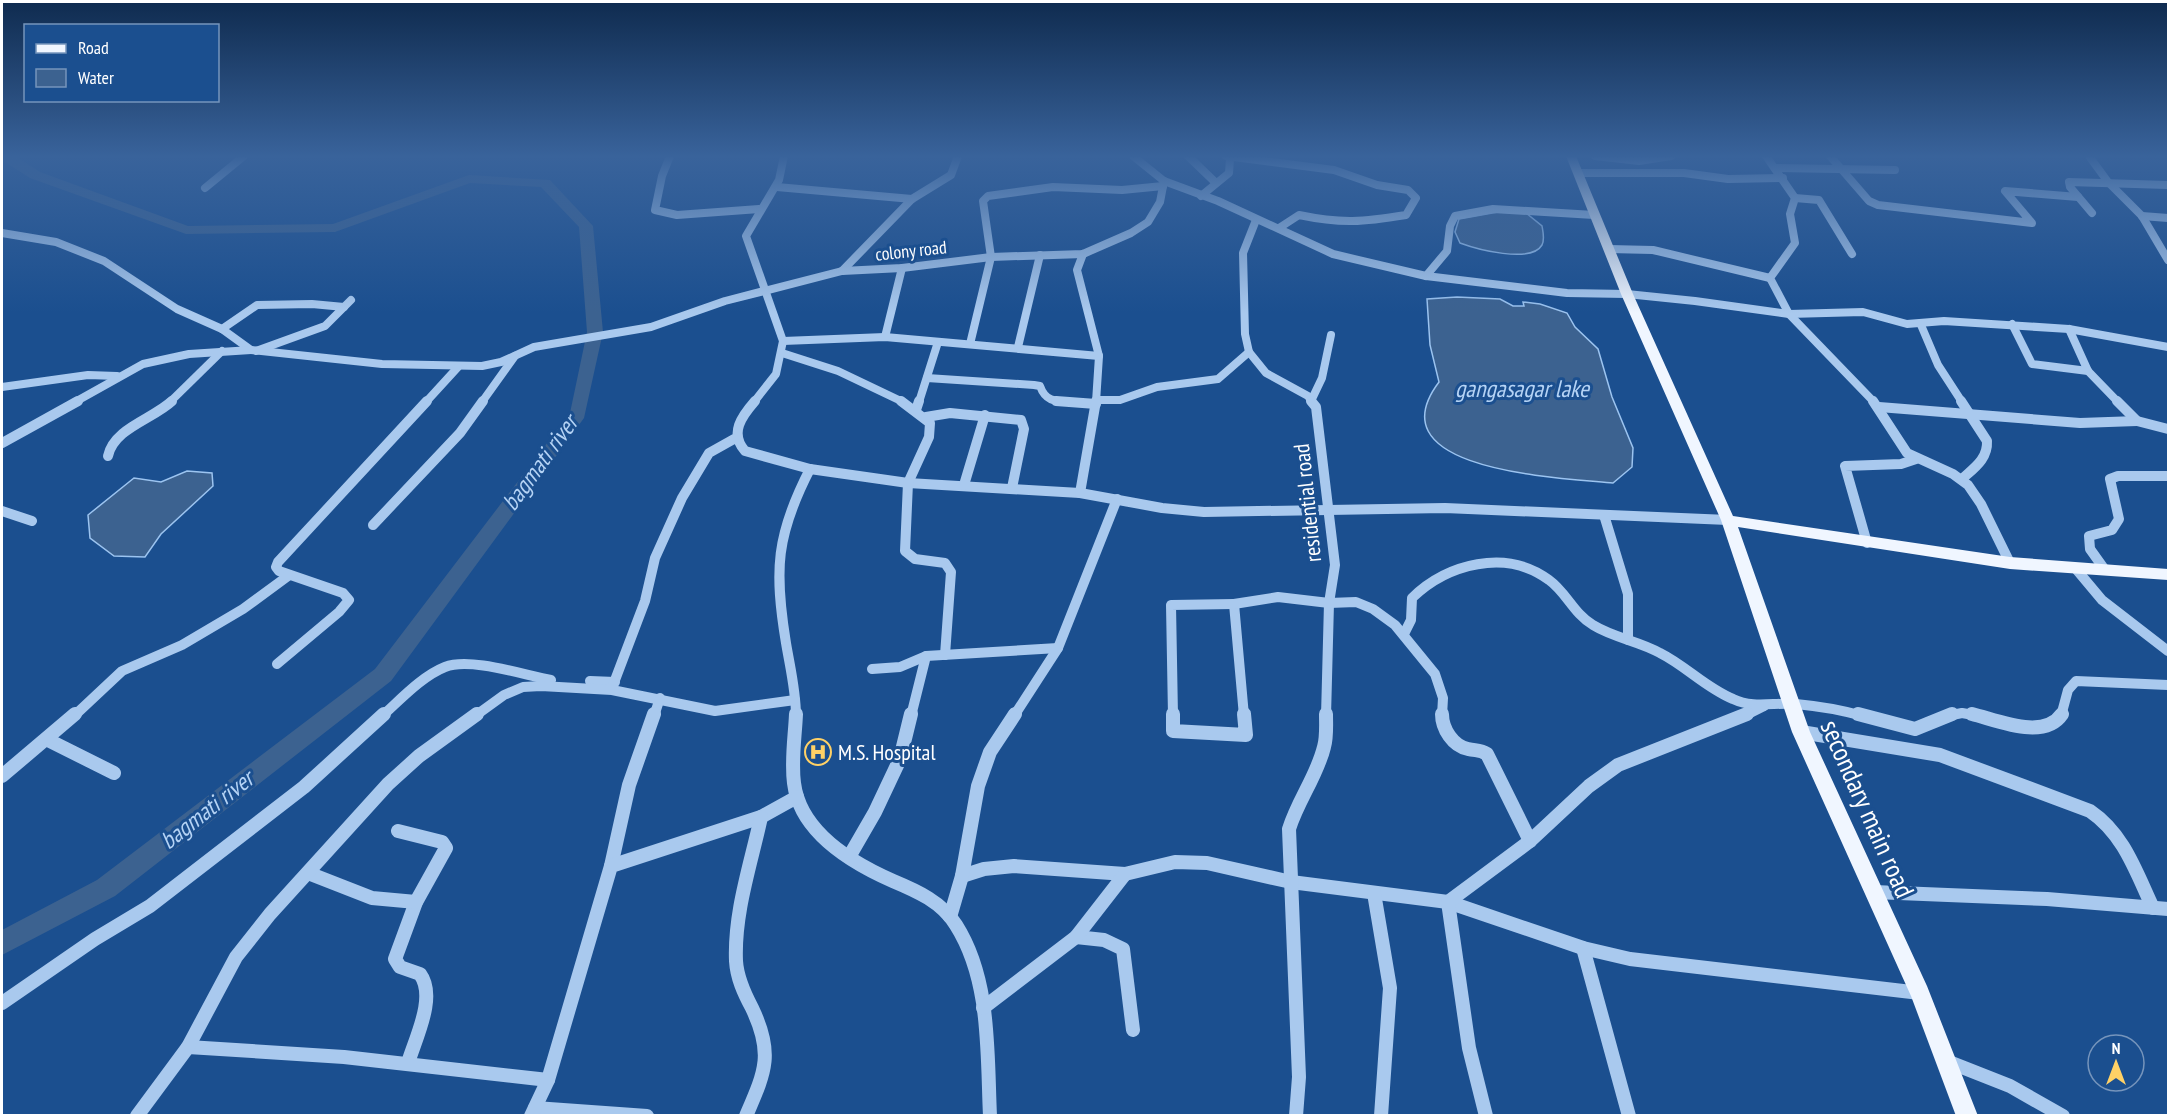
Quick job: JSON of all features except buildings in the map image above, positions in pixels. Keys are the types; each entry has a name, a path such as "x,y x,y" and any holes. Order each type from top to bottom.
{"main road":[{"name":"secondary main road","path":"1591,208 1728,520 1801,732 1920,993 1966,1116"},
{"path":"1728,520 2010,563 2169,574"}],"street":[{"path":"613,686 645,601 656,558 682,498 709,453 734,440 740,422 775,377 782,353 783,341 767,289 746,236 759,209 677,215 655,210 655,208"},
{"path":"842,271 902,208"},
{"path":"970,344 991,257 984,208"},
{"name":"colony road","path":"254,351 362,362 458,367 491,364 534,347 651,327 767,289 842,271 902,268 991,257 1083,254 1148,222 1158,208"},
{"path":"1229,208 1279,228 1333,255 1426,276 1566,292 1627,294 1789,314 1858,312 1900,323 1921,325 1944,321 2069,329 2169,347"},
{"path":"1279,228 1299,215 1340,223 1390,220 1406,215 1410,208"},
{"path":"1770,278 1795,243 1790,214 1792,208"},
{"path":"1824,208 1852,254"},
{"path":"1905,208 2032,223 2019,208"},
{"path":"2088,208 2092,213"},
{"path":"2134,208 2142,216 2169,260"},
{"path":"1426,276 1447,251 1450,226 1455,216 1493,209 1594,216"},
{"path":"2142,216 2169,218"},
{"path":"1256,220 1243,253 1245,334 1249,352 1266,373 1312,399 1322,378 1332,335"},
{"path":"2,233 56,242 104,261 177,309 222,329 254,351"},
{"path":"1608,249 1661,252 1770,278 1789,314 1879,407 1904,448 1916,459 1962,479 1982,504 2010,563"},
{"path":"1080,493 1096,402 1099,356 1077,270 1079,259 1083,254"},
{"path":"1018,347 1040,255"},
{"path":"885,337 902,268"},
{"path":"2,443 117,376 165,357 222,351 254,351 319,329 351,300"},
{"path":"222,329 257,305 312,304 344,308"},
{"path":"2012,324 2032,364 2088,371"},
{"path":"1921,325 1938,365 1987,441 1988,448 1982,460 1962,479"},
{"path":"2069,329 2088,371 2137,421"},
{"path":"783,341 885,337 1018,347 1099,356"},
{"path":"916,410 938,342"},
{"path":"108,456 110,446 118,437 164,408 222,351"},
{"path":"927,378 1034,385 1040,386 1044,397 1049,400 1096,402 1120,400 1157,387 1218,379 1249,352"},
{"path":"782,353 825,364 926,417 931,429 929,437 908,483 907,555 915,559 945,563 951,572 945,655"},
{"path":"373,525 460,433 516,356"},
{"path":"277,664 339,612 349,600 343,593 288,576 276,569 278,562 458,367"},
{"path":"2,387 88,375 117,376"},
{"name":"residential road","path":"1296,1116 1299,1077 1288,852 1289,829 1295,808 1316,771 1325,745 1329,603 1335,565 1318,415 1312,399"},
{"path":"1879,407 2080,423 2137,421 2169,429"},
{"path":"926,417 944,413 985,415 1018,418 1023,422 1012,488"},
{"path":"964,485 985,415"},
{"path":"734,440 745,451 810,469 908,483 1080,493 1162,508 1204,512 1445,508 1728,520"},
{"path":"1867,543 1845,466 1901,464 1916,459"},
{"path":"810,469 787,516 778,555 782,621 795,700 794,779 797,797 805,815 818,831 849,857 881,876 911,887 950,916 970,956 983,1008 990,1115"},
{"path":"2104,570 2090,549 2088,540 2092,534 2111,531 2119,522 2120,513 2110,479 2169,476"},
{"path":"950,916 962,876 978,786 990,752 1058,648 1118,499"},
{"path":"2,511 32,521"},
{"path":"1604,514 1628,594 1628,640"},
{"path":"1404,634 1410,620 1412,598 1434,579 1458,567 1506,564 1543,576 1582,618 1594,626 1652,648 1680,663 1737,700 1764,705 1793,704 1835,710 1915,729 1945,715 1959,713 1981,714 2039,727 2049,726 2058,720 2066,707 2071,683 2076,681 2169,686"},
{"path":"2076,569 2102,600 2169,651"},
{"path":"2,776 48,740 122,671 182,645 243,609 288,576"},
{"path":"1234,604 1246,735 1173,731 1171,605 1234,604 1278,597 1329,603 1356,602 1384,615 1404,634 1436,674 1443,698 1442,722 1447,734 1465,749 1482,750 1487,754 1530,841"},
{"path":"872,669 900,667 926,656 1058,648"},
{"path":"849,857 875,812 900,759 926,656"},
{"path":"2,1004 95,939 150,906 304,787 406,694 446,667 466,664 532,678 613,686 693,708 715,711 795,700"},
{"path":"137,1116 188,1047 241,949 388,784 419,756 504,695 523,687 613,686"},
{"path":"646,1116 533,1112 548,1080 611,866 629,785 660,698"},
{"path":"1448,902 1530,841 1589,786 1618,765 1729,723 1764,705"},
{"path":"1801,732 1940,755 2091,811 2101,817 2114,832 2164,909"},
{"path":"48,740 114,773"},
{"path":"611,866 761,817 797,797"},
{"path":"746,1116 765,1069 767,1055 764,1041 741,985 736,950 761,817"},
{"path":"398,831 442,842 446,848 416,902 395,959 400,967 418,973 426,984 423,1010 408,1063"},
{"path":"962,876 984,869 1014,866 1125,874 1157,865 1191,862 1291,882 1448,902 1583,948 1630,959 1920,993"},
{"path":"308,873 368,899 384,902 416,902"},
{"path":"983,1008 1076,937 1125,874"},
{"path":"1874,892 2047,899 2164,909"},
{"path":"1374,893 1390,988 1390,1017 1381,1116"},
{"path":"1448,902 1469,1048 1486,1116"},
{"path":"1076,937 1104,940 1123,949 1133,1030"},
{"path":"1583,948 1629,1116"},
{"path":"188,1047 246,1049 408,1063 548,1080"},
{"path":"1944,1060 2010,1086 2063,1116"}],"water":[{"path":"1498,212 1526,213 1542,226 1544,238 1542,245 1536,251 1527,254 1515,254 1478,249 1460,243 1455,232 1459,219"},
{"name":"gangasagar lake","path":"1457,297 1500,299 1513,306 1524,306 1523,302 1540,304 1567,313 1575,327 1598,349 1612,397 1633,448 1632,467 1613,483 1518,473 1482,464 1451,452 1431,435 1425,412 1439,382 1430,345 1427,299"},
{"path":"187,471 212,473 213,486 161,534 145,557 114,556 90,538 88,515 134,478 161,482"}],"waterway":[{"name":"bagmati river","path":"126,208 186,230 335,228 389,208"},
{"name":"bagmati river","path":"2,943 106,888 383,675 578,414 595,332 586,226 569,208"}],"place":[{"name":"M.S. Hospital","path":"818,752"}]}
